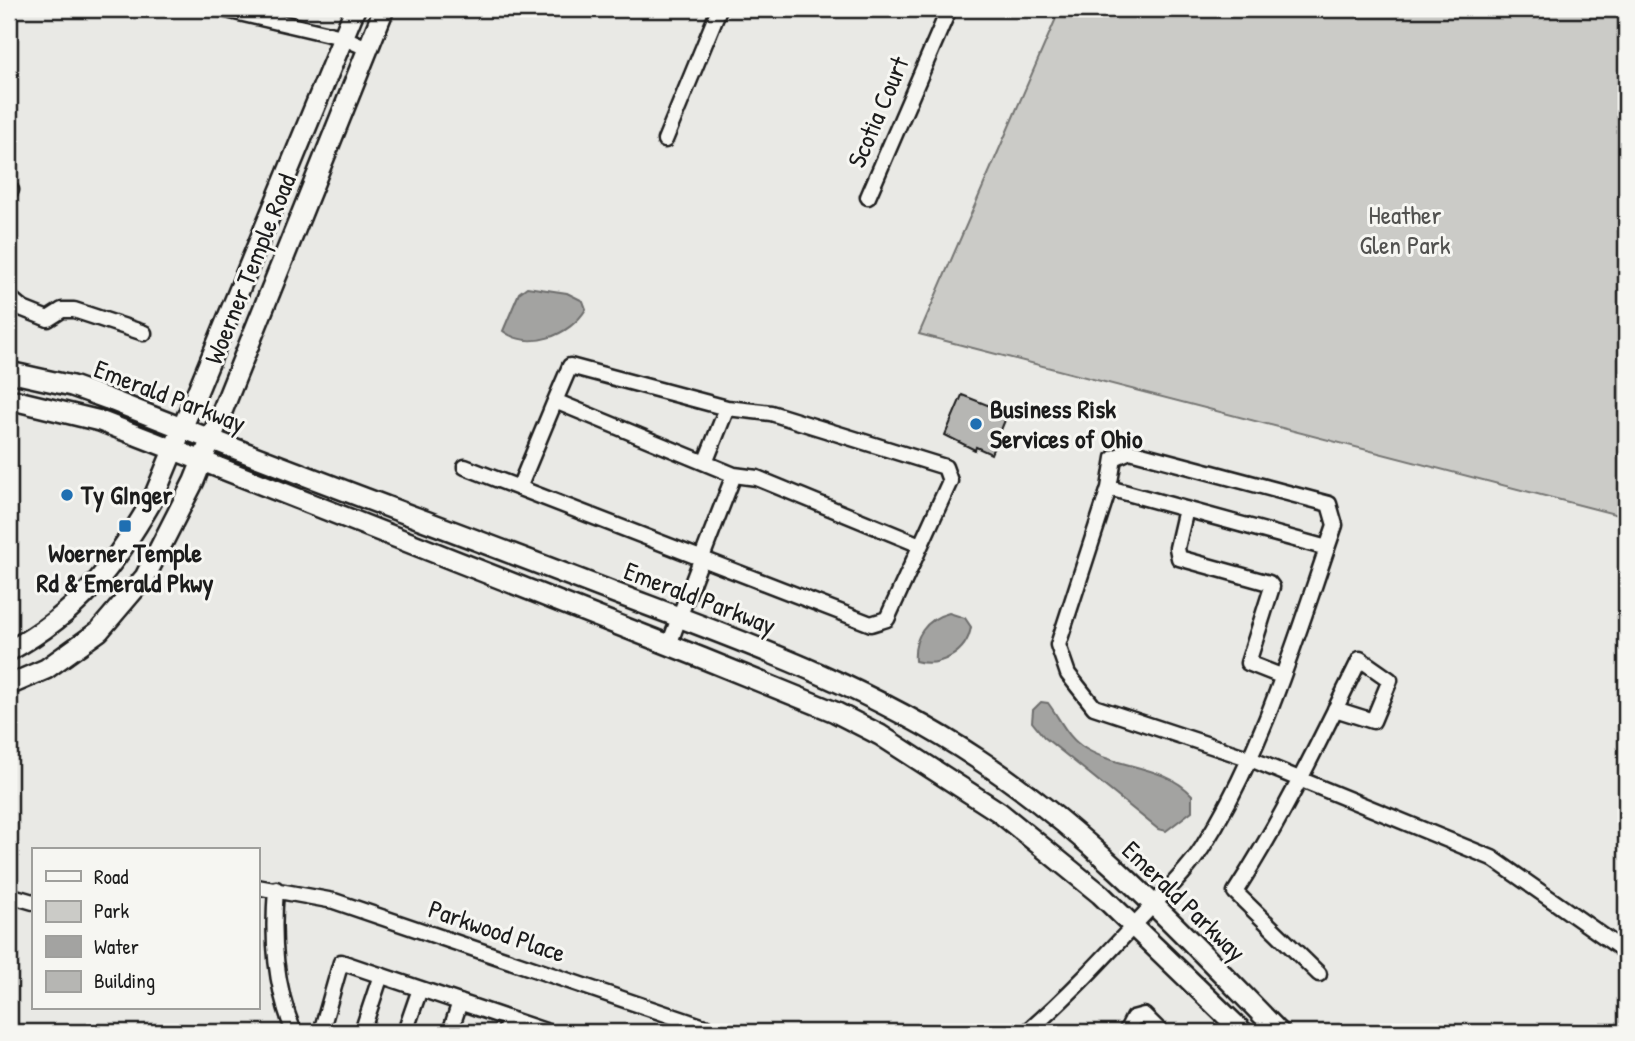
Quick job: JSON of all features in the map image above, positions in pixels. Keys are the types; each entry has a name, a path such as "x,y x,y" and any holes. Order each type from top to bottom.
{"main road":[{"name":"Woerner Temple Road","path":"9,651 32,638 78,604 119,557 153,499 355,9"},
{"name":"Woerner Temple Road","path":"9,685 46,669 99,631 145,577 180,513 384,9"},
{"name":"Emerald Parkway","path":"9,372 72,386 679,617 847,685 978,758 1072,830 1152,905 1279,1032"},
{"name":"Emerald Parkway","path":"9,398 100,421 835,712 909,752 999,812 1134,925 1243,1032"}],"street":[{"path":"222,9 342,37 367,48"},
{"path":"665,140 719,9"},
{"name":"Scotia Court","path":"868,197 949,9"},
{"path":"9,297 37,317 48,319 62,310 74,310 144,333"},
{"path":"465,467 519,488 702,558 871,624 887,619 950,481 944,467 771,413 727,408 570,366 519,488"},
{"path":"555,401 734,475 757,478 920,545"},
{"path":"705,463 727,408"},
{"path":"1027,1032 1134,925 1201,850 1227,804 1248,758 1281,676 1335,525 1329,504 1130,452 1114,458 1109,488 1058,645 1068,674 1094,707 1248,758 1492,858 1626,952"},
{"path":"669,645 734,475"},
{"path":"1109,488 1327,548"},
{"path":"1186,509 1177,548 1179,558 1269,583 1272,587 1248,663 1281,676"},
{"path":"1319,974 1235,891 1298,780 1360,659 1390,680 1373,721 1335,709"},
{"name":"Parkwood Place","path":"259,887 334,901 719,1032"},
{"path":"276,889 274,959 284,1009 294,1032"},
{"path":"9,895 32,902"},
{"path":"321,1032 341,962 460,1002 507,1026 548,1032"},
{"path":"362,1032 381,975"},
{"path":"405,1032 420,989"},
{"path":"450,1032 460,1002"},
{"path":"1126,1032 1133,1018 1144,1015 1161,1032"}],"green space":[{"name":"Heather Glen Park","path":"1060,9 1626,9 1626,517 919,334"}],"water":[{"path":"527,287 567,293 583,301 586,309 570,327 548,338 525,340 513,337 503,331 519,293"},
{"path":"949,613 965,618 971,627 964,644 943,660 924,663 915,661 916,644 923,630 934,620"},
{"path":"1041,702 1048,703 1079,745 1181,785 1192,795 1192,811 1166,831 1158,829 1044,737 1032,722 1033,710"}],"building":[{"name":"Business Risk Services of Ohio","path":"962,395 1008,413 991,454 976,447 975,450 945,435"}],"place":[{"name":"Business Risk Services of Ohio","path":"976,424"},
{"name":"Ty GInger","path":"67,495"},
{"name":"Woerner Temple Rd & Emerald Pkwy","path":"125,526"}]}
